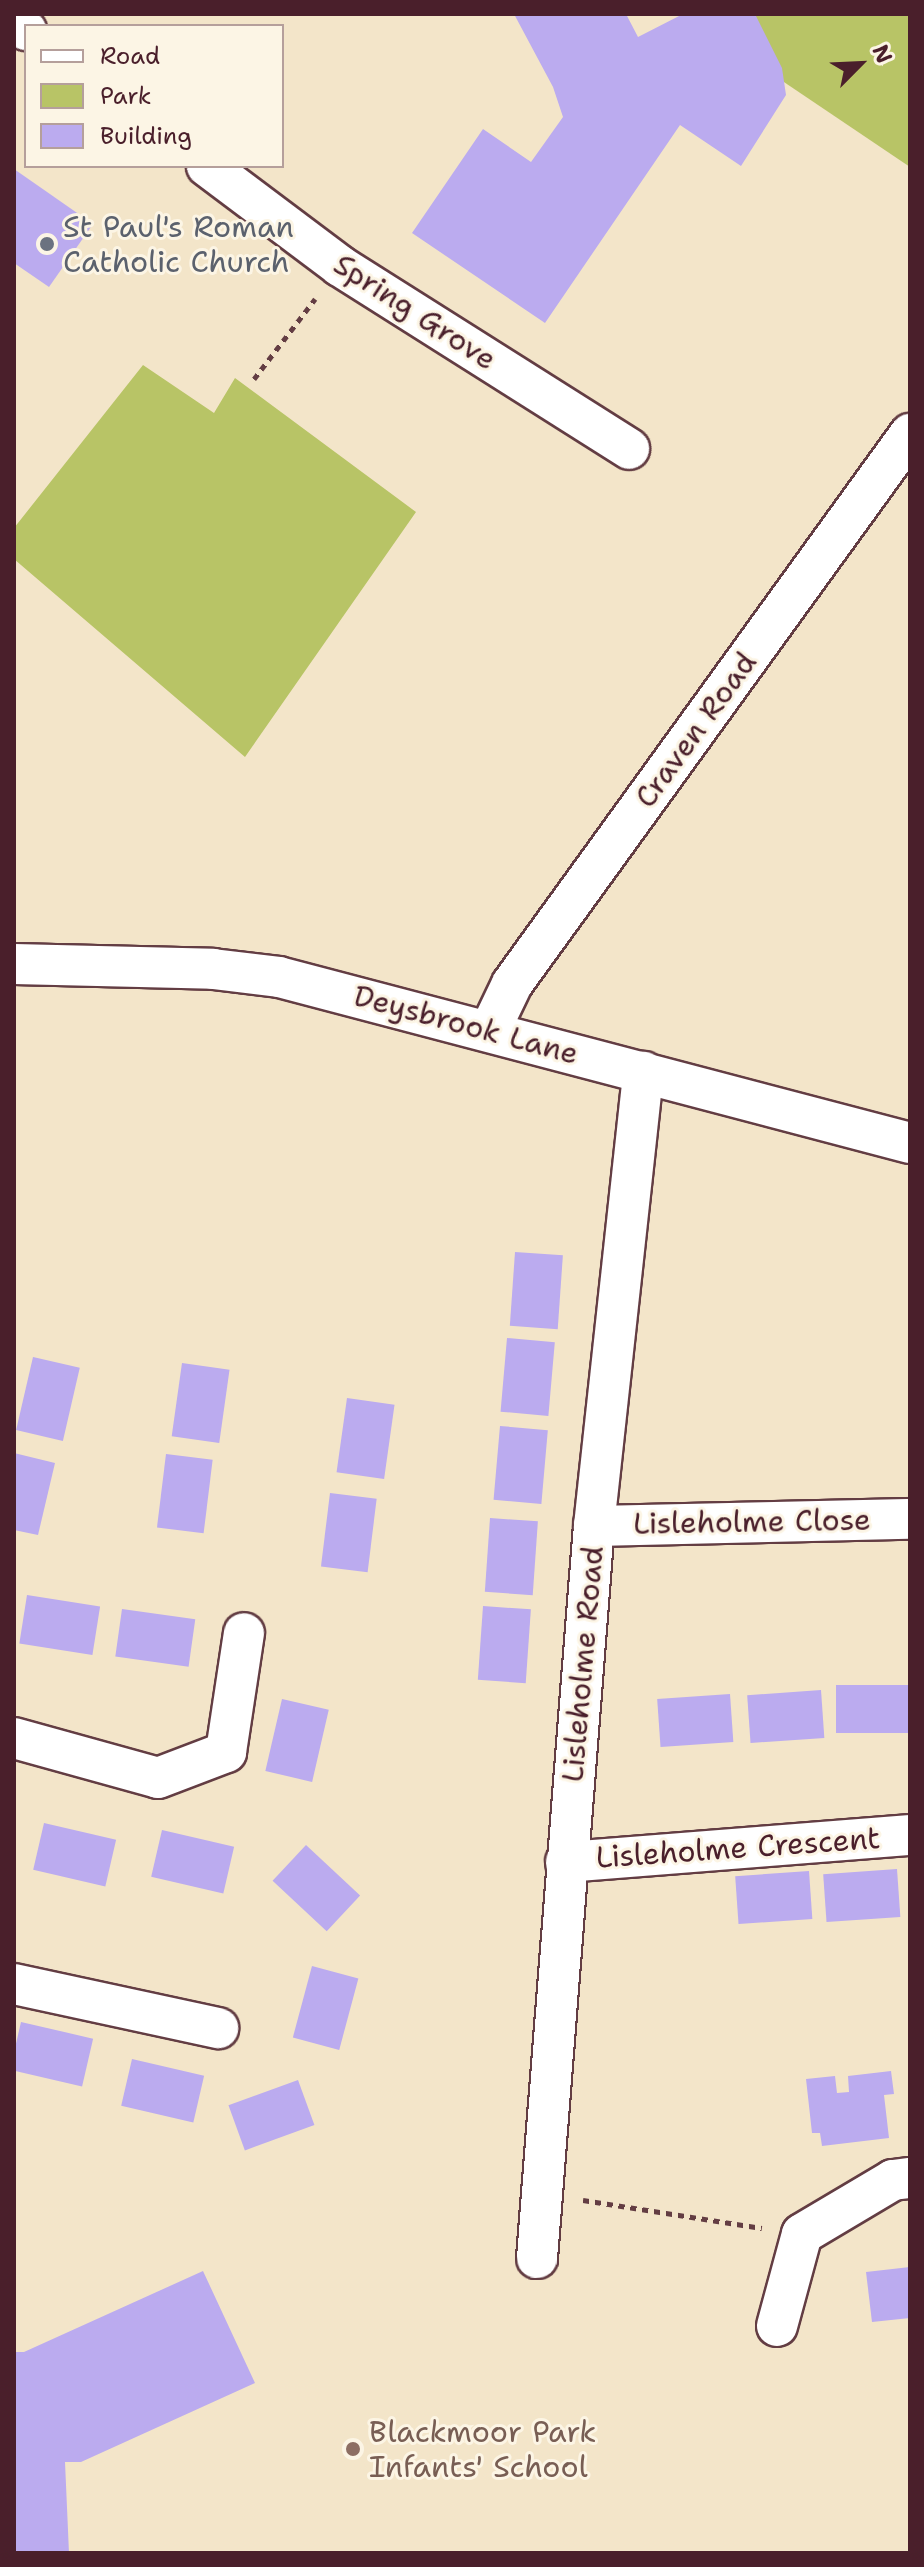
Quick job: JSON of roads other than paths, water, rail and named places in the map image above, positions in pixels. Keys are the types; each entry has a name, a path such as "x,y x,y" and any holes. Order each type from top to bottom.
{"street":[{"name":"Spring Grove","path":"210,168 340,266 629,449"},
{"name":"Craven Road","path":"490,1030 512,984 910,434"},
{"name":"Deysbrook Lane","path":"14,964 213,969 279,977 490,1030 910,1143"},
{"name":"Lisleholme Road","path":"537,2258 594,1526 643,1072"},
{"name":"Lisleholme Close","path":"594,1526 910,1519"},
{"path":"14,1738 158,1778 226,1752 244,1633"},
{"name":"Lisleholme Crescent","path":"566,1862 910,1835"},
{"path":"14,1984 218,2028"},
{"path":"777,2326 802,2234 893,2180 910,2178"}],"place":[{"name":"St Paul's Roman Catholic Church","path":"47,244"},
{"name":"Blackmoor Park Infants' School","path":"353,2449"}]}
